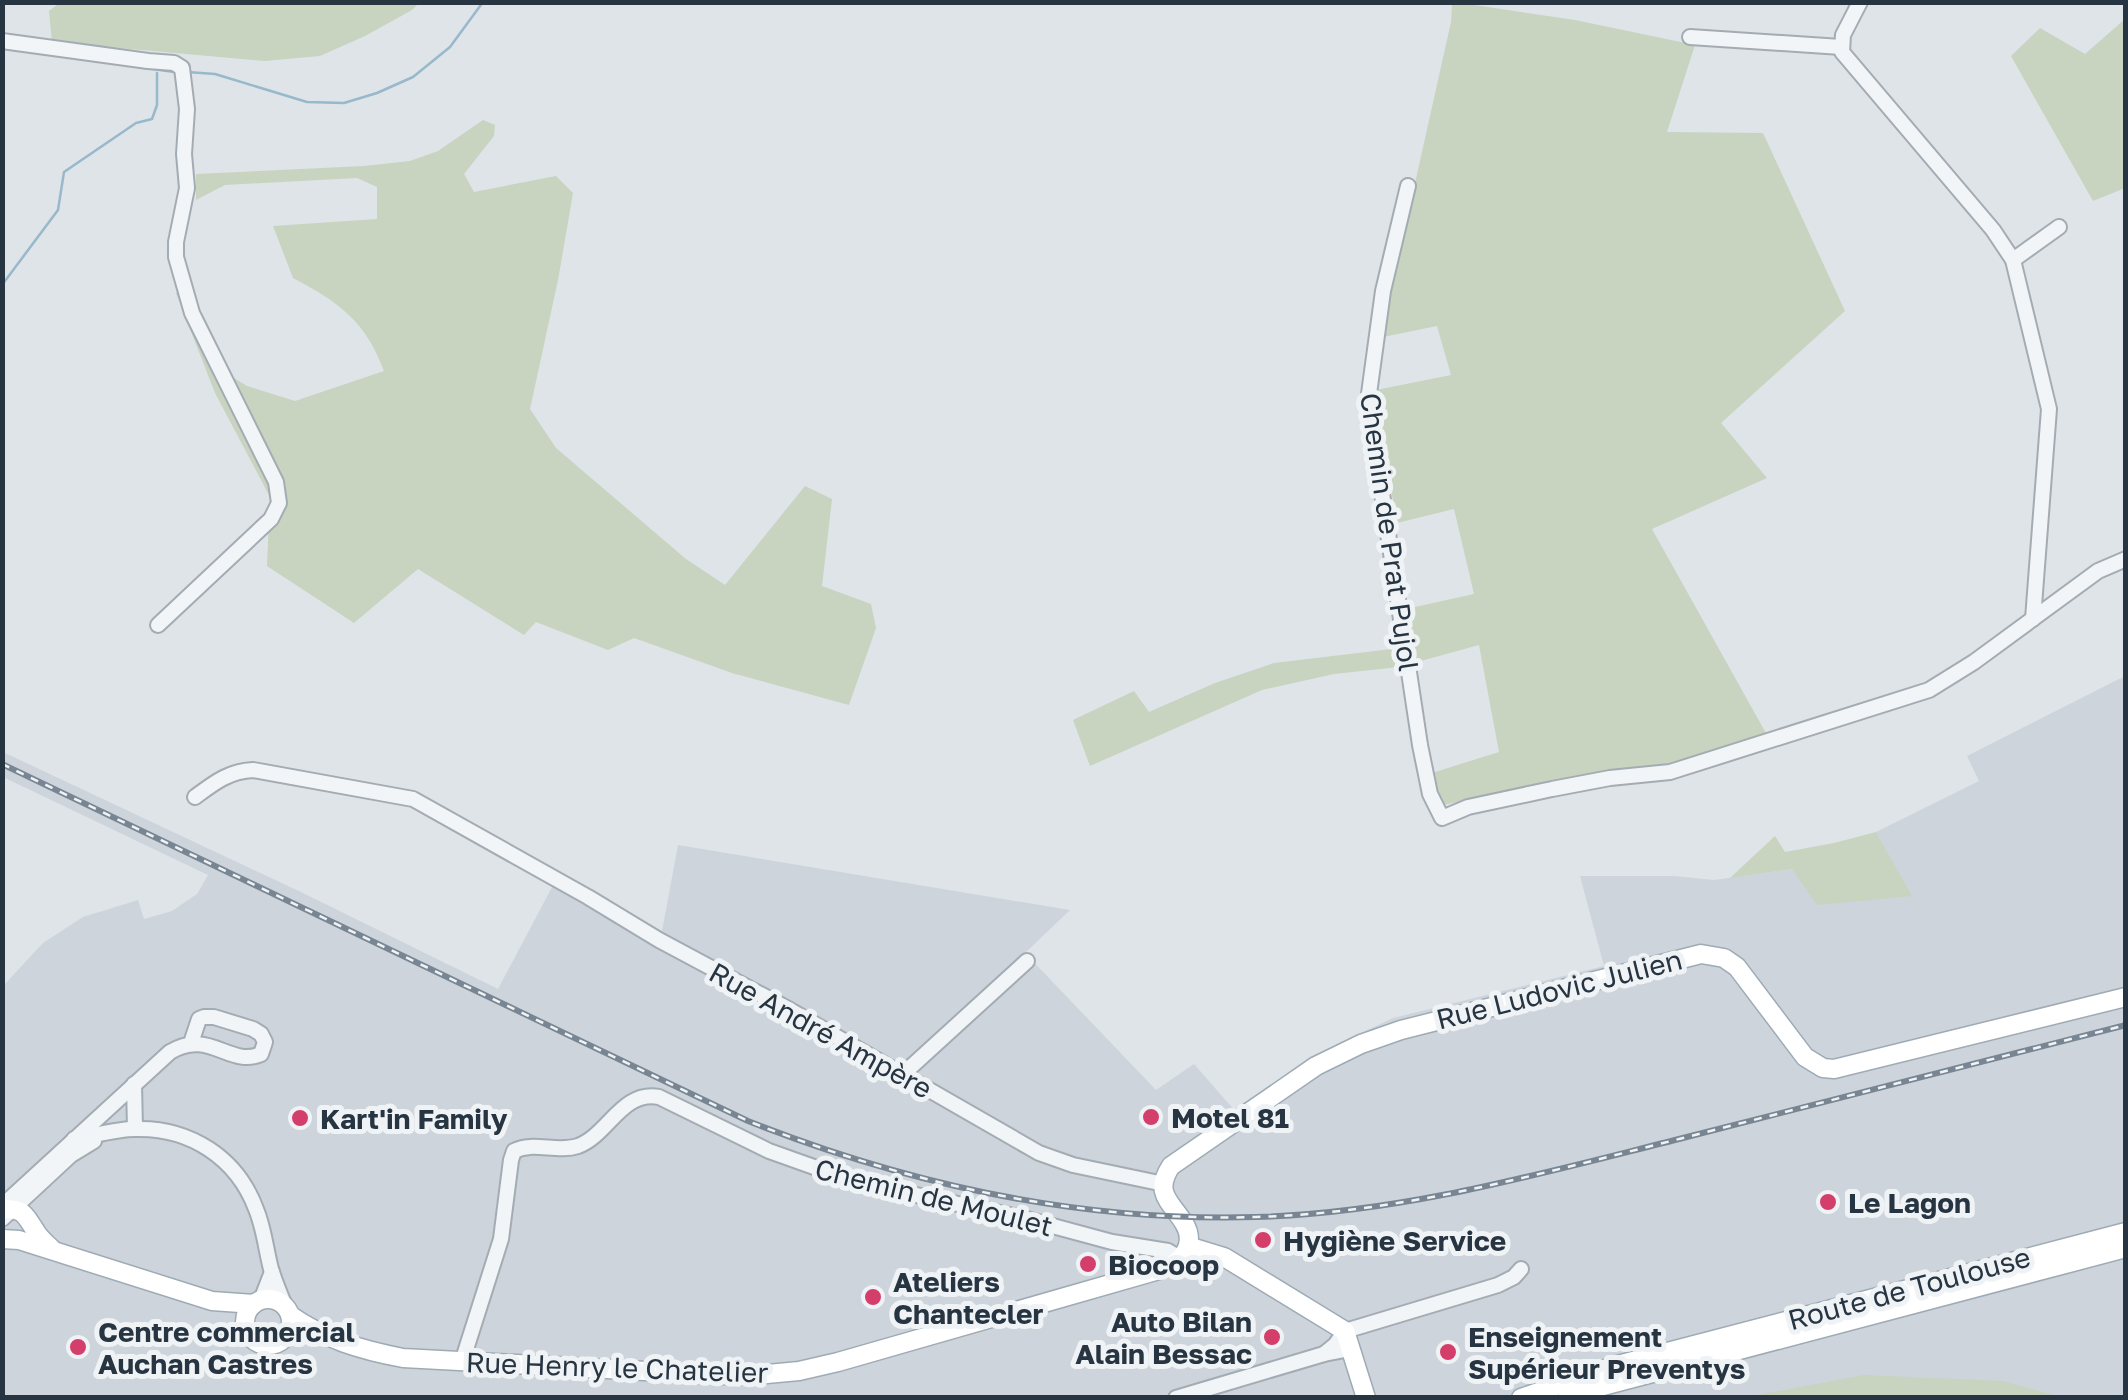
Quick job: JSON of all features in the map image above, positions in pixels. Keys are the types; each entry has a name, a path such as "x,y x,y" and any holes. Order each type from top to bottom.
{"main road":[{"name":"Rue Ludovic Julien","path":"1164,1184 1168,1170 1176,1162 1316,1066 1364,1042 1693,955 1716,956 1737,966 1805,1056 1823,1068 1861,1064 2126,997"},
{"path":"1164,1184 1167,1202 1186,1228 1185,1252 1224,1256 1347,1340 1366,1398"},
{"path":"12,1208 52,1250"},
{"name":"Route de Toulouse","path":"1521,1398 1614,1366 2126,1232"},
{"path":"11,1239 212,1301 274,1300 287,1310 290,1329 272,1344 260,1343 212,1301"},
{"name":"Route de Toulouse","path":"1567,1398 2126,1248"},
{"name":"Rue Henry le Chatelier","path":"287,1310 324,1336 386,1355 756,1375 838,1362 1166,1268 1185,1252"},
{"path":"246,1328 246,1314 257,1302"},
{"name":"Rue Henry le Chatelier","path":"282,1339 324,1336"}],"street":[{"path":"1860,2 1843,36 1840,47 1844,56 1993,230 2012,260 2049,409 2033,619"},
{"path":"1690,37 1840,47"},
{"path":"2,41 174,62 182,73 187,108 187,188 176,257 192,313 276,482 280,502 271,520 158,625"},
{"name":"Chemin de Prat Pujol","path":"1408,186 1380,306 1368,402 1420,746 1430,794 1442,818 1468,806 1588,781 1670,772 1894,702 1951,678 2033,619"},
{"path":"2012,260 2059,227"},
{"path":"2033,619 2098,571 2126,559"},
{"name":"Rue André Ampère","path":"195,797 238,770 253,770 413,799 1040,1152 1072,1165 1164,1184"},
{"path":"902,1075 1028,961"},
{"path":"11,1239 12,1208 74,1140 161,1058 191,1043 249,1058 261,1054 265,1042 254,1029 210,1016 199,1020 191,1043"},
{"path":"134,1084 135,1128"},
{"name":"Chemin de Moulet","path":"462,1362 502,1239 514,1151 521,1147 578,1146 629,1104 648,1096 659,1097 770,1151 856,1182 1023,1218 1112,1242 1185,1252"},
{"path":"106,1110 108,1134"},
{"path":"74,1140 135,1128 179,1133 203,1144 228,1164 246,1187 258,1211 272,1272 287,1310"},
{"path":"12,1208 71,1155 108,1134"},
{"path":"1176,1398 1324,1354 1347,1340 1498,1285 1522,1269"},
{"path":"257,1302 272,1272"}],"shaded area":[{"path":"2125,676 2125,1397 3,1397 3,986 43,943 83,917 138,900 144,919 172,911 197,894 208,875 3,777 3,752 498,989 560,872 662,931 678,845 1070,910 1025,953 1156,1090 1194,1064 1236,1112 1308,1058 1393,1018 1604,966 1580,876 1714,880 1792,869 1911,896 1876,832 1979,781 1967,756"}],"green space":[{"path":"61,2 419,3 365,36 320,56 265,61 52,42 49,11"},
{"path":"1452,4 1575,20 1695,45 1667,132 1763,133 1845,311 1721,423 1767,478 1652,529 1767,735 1690,762 1610,771 1443,805 1432,773 1499,752 1479,645 1399,667 1334,674 1262,690 1090,766 1073,720 1134,691 1149,712 1274,663 1400,648 1413,644 1406,609 1474,594 1454,509 1397,523 1376,405 1376,390 1451,375 1437,326 1383,337"},
{"path":"2125,19 2125,188 2093,201 2011,56 2040,28 2085,54"},
{"path":"483,120 495,125 494,136 464,174 474,192 556,176 573,193 530,409 556,448 686,559 725,585 805,486 832,499 822,586 871,604 876,628 849,705 732,673 634,638 608,650 536,622 524,635 418,569 354,623 267,566 270,497 215,393 176,293 189,286 226,373 247,386 295,401 384,371 369,339 349,315 293,278 273,226 377,219 377,187 357,178 225,185 196,200 196,174 410,161 438,151"},
{"path":"1876,832 1912,896 1817,905 1792,869 1730,878 1775,836 1785,852"},
{"path":"1864,1375 2003,1381 2061,1397 1747,1397"}],"waterway":[{"path":"187,72 215,74 307,102 344,103 413,77 450,47 483,2"},
{"path":"63,56 174,72"},
{"path":"2,285 58,210 64,172 136,123 152,119 157,105 157,73"}],"railway":[{"path":"2,764 748,1121 871,1164 997,1195 1061,1206 1191,1217 1256,1217 1417,1200 1574,1165 2126,1025"}],"place":[{"name":"Motel 81","path":"1151,1117"},
{"name":"Kart'in Family","path":"300,1118"},
{"name":"Le Lagon","path":"1828,1202"},
{"name":"Hygiène Service","path":"1263,1240"},
{"name":"Biocoop","path":"1088,1264"},
{"name":"Ateliers Chantecler","path":"873,1297"},
{"name":"Auto Bilan Alain Bessac","path":"1272,1337"},
{"name":"Centre commercial Auchan Castres","path":"78,1347"},
{"name":"Enseignement Supérieur Preventys","path":"1448,1352"}]}
